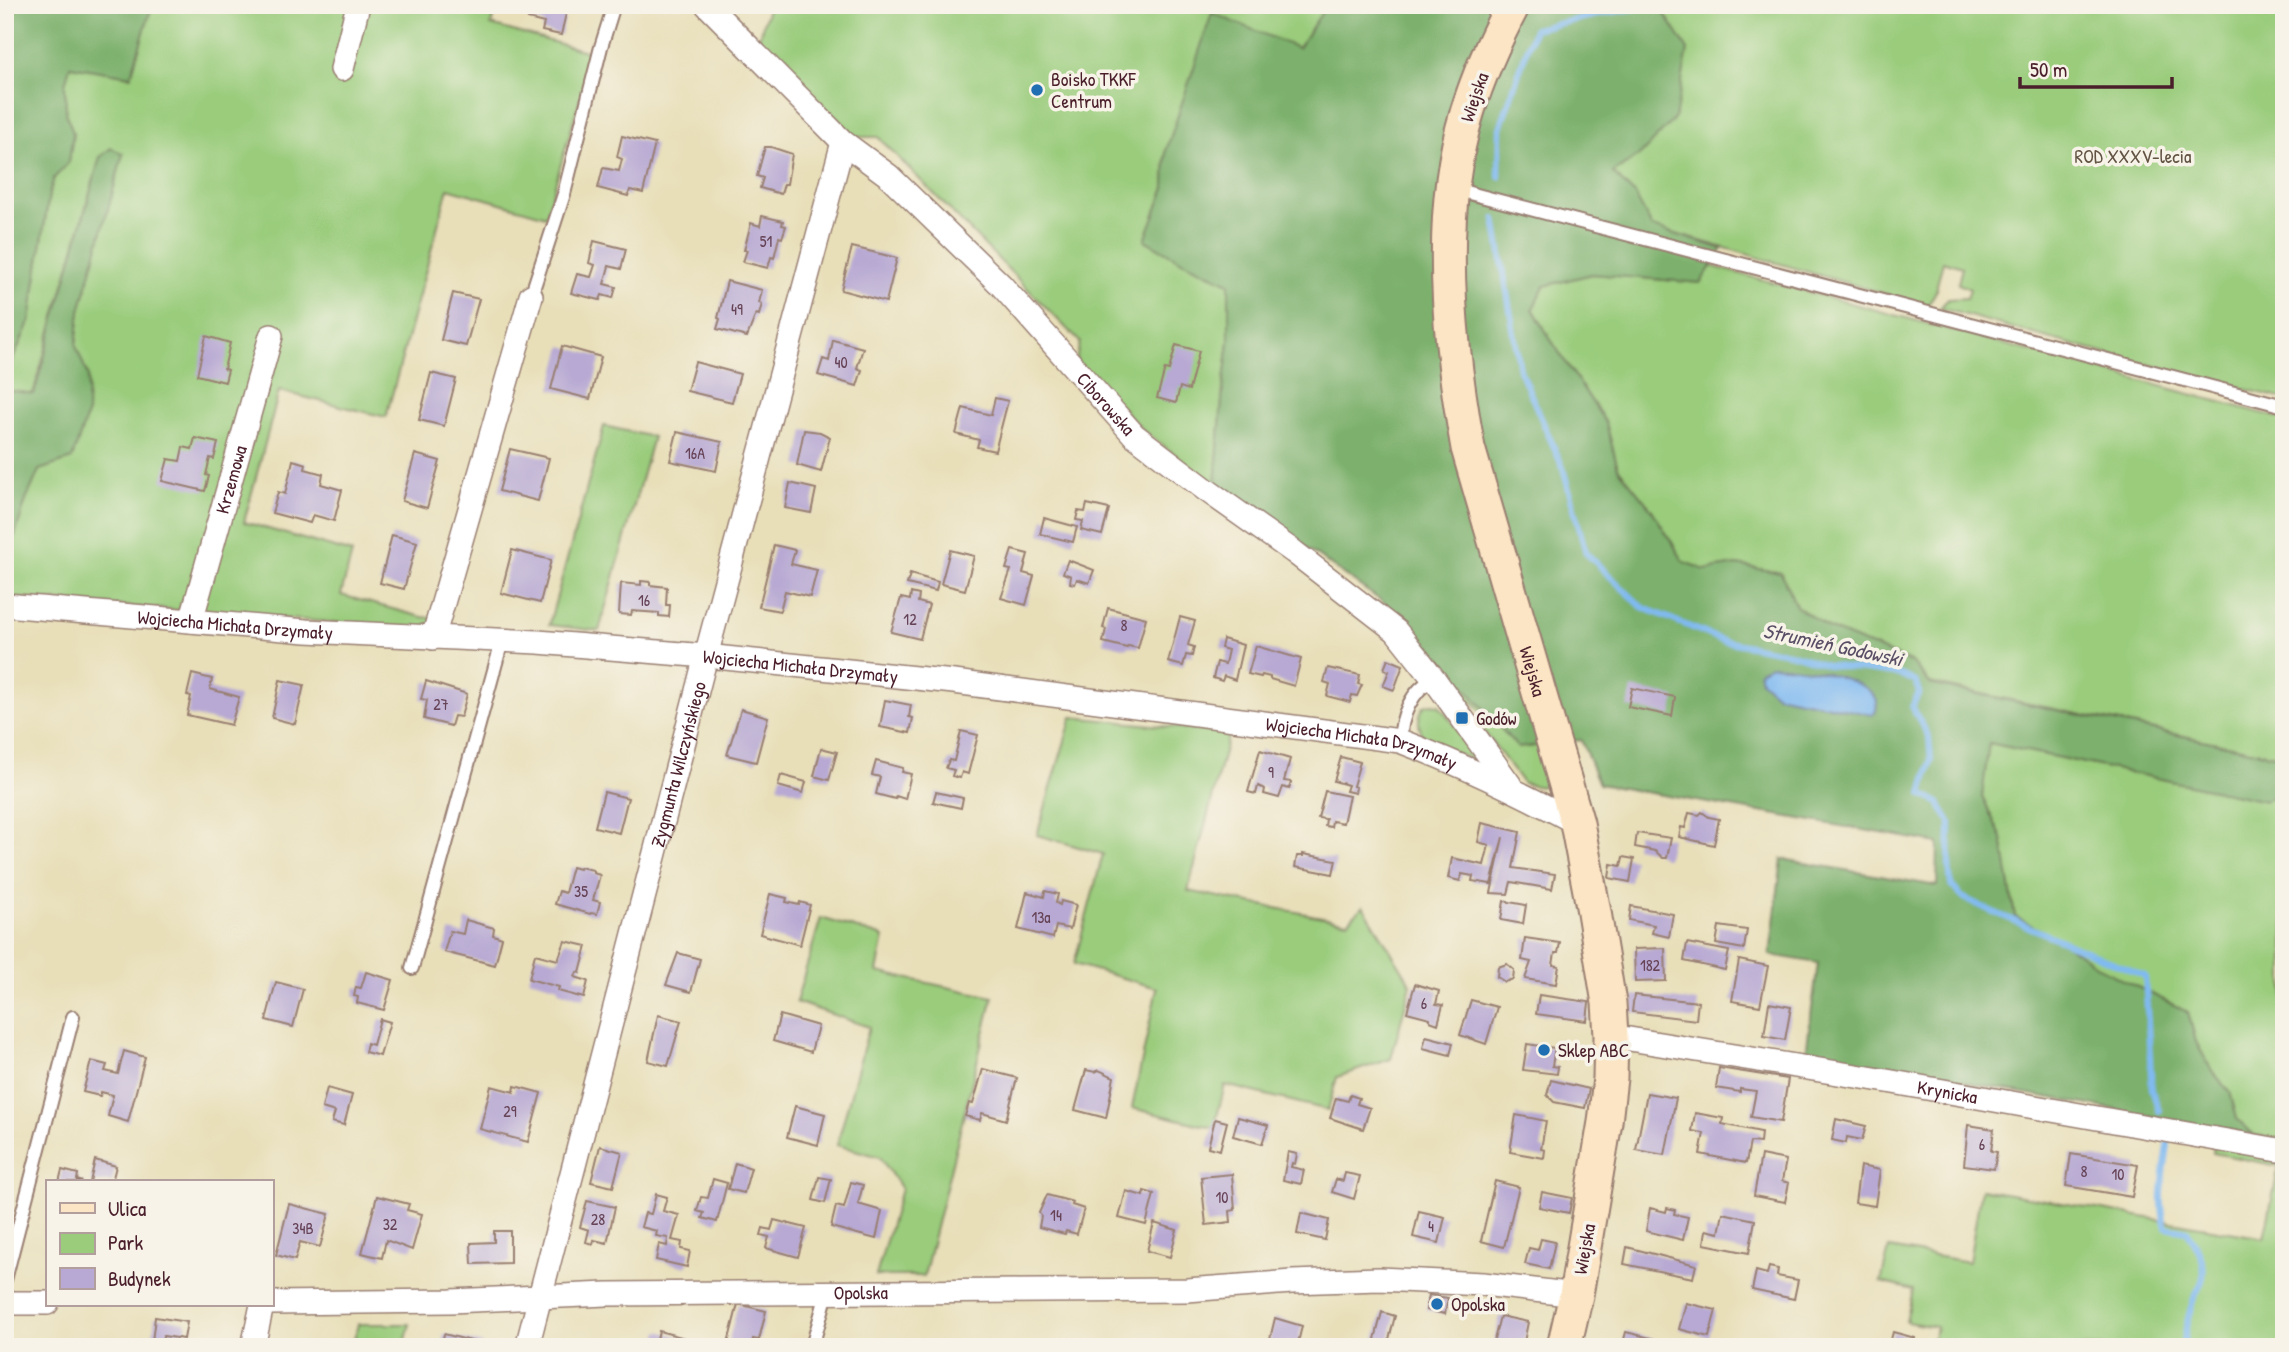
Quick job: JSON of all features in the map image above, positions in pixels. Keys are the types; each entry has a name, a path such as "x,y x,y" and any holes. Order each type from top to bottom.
{"street":[{"path":"342,69 359,5"},
{"name":"Ciborowska","path":"707,5 843,142 889,176 1001,285 1134,435 1294,552 1396,631 1512,788"},
{"name":"Wiejska","path":"1513,5 1485,64 1466,114 1452,189 1449,228 1450,283 1460,404 1468,448 1577,823 1607,990 1611,1036 1605,1122 1576,1296 1564,1347"},
{"name":"Zygmunta Wilczyńskiego","path":"527,1347 706,656 843,142"},
{"path":"433,638 531,296"},
{"name":"Krzemowa","path":"191,621 271,336"},
{"name":"Wojciecha Michała Drzymały","path":"5,605 306,631 502,641 706,656 954,682 1400,741 1512,788 1577,823"},
{"name":"Krynicka","path":"1611,1036 2284,1151"},
{"name":"Opolska","path":"273,1303 360,1303 643,1293 1187,1290 1379,1279 1483,1284 1576,1296"},
{"path":"5,1303 46,1303"},
{"path":"253,1347 262,1306"}],"lane":[{"path":"531,296 564,194 614,5"},
{"path":"1452,189 2284,406"},
{"path":"412,968 502,641"},
{"path":"1400,741 1404,715 1416,692 1434,679"},
{"path":"5,1280 74,1017"},
{"path":"812,1347 827,1293"}],"green space":[{"path":"5,5 152,5 131,76 70,66 65,84 66,114 73,133 69,162 54,178 49,194 30,320 11,364 6,390 34,394 100,157 111,148 123,154 80,311 76,346 88,376 87,415 72,459 39,470 14,538 5,546"},
{"path":"152,5 496,5 491,25 593,53 546,216 448,188 386,417 279,391 244,522 352,553 341,595 433,618 430,624 419,629 5,597 5,546 14,538 39,470 72,459 88,376 76,346 80,311 123,154 100,158 33,394 6,390 11,364 30,320 49,194 54,178 69,162 73,133 66,114 65,83 70,65 131,76"},
{"path":"769,5 1327,5 1298,48 1166,151 1165,188 1145,240 1229,283 1229,342 1215,484 1146,433 1076,360 1080,342 878,137 851,137 757,45"},
{"path":"1327,5 1659,5 1688,50 1675,118 1641,154 1613,173 1634,194 1652,227 1723,249 1700,283 1592,274 1544,286 1533,309 1606,423 1618,468 1652,510 1684,562 1705,570 1737,565 1781,573 1796,606 1830,629 1913,663 1930,684 2284,757 2284,788 2266,801 1989,743 1982,797 2002,838 2015,917 2058,939 2105,971 2188,1012 2196,1042 2212,1071 2230,1092 2237,1119 2254,1135 1806,1053 1818,963 1770,955 1782,859 1937,886 1938,843 1599,784 1581,740 1518,748 1431,648 1387,605 1215,484 1229,342 1229,283 1145,240 1165,188 1166,151 1212,13 1298,48"},
{"name":"ROD XXXV-lecia","path":"1659,5 2284,5 2284,399 1940,308 1948,299 1967,298 1970,289 1958,284 1962,267 1943,261 1935,293 1927,306 1652,227 1634,194 1613,173 1641,154 1688,50"},
{"path":"1711,266 2284,419 2284,757 1930,683 1913,663 1830,629 1796,606 1781,573 1737,565 1705,570 1684,562 1652,510 1618,468 1606,423 1533,308 1544,286 1592,274 1700,283"},
{"path":"604,426 653,437 599,631 549,625"},
{"path":"1424,641 1518,748 1546,745 1551,777 1540,787 1523,783 1477,722 1484,716 1473,702 1466,707 1421,645"},
{"path":"1439,705 1484,764 1429,743 1425,739 1419,721 1424,706"},
{"path":"1072,717 1229,733 1188,891 1348,922 1363,906 1411,984 1391,1059 1337,1077 1328,1110 1225,1085 1214,1128 1132,1108 1157,988 1074,964 1103,854 1037,835"},
{"path":"1988,743 2266,801 2284,788 2284,1141 2254,1135 2237,1119 2230,1092 2212,1071 2196,1042 2188,1012 2105,971 2058,939 2015,917 2002,838 1982,797"},
{"path":"821,918 884,937 877,972 993,997 924,1276 876,1276 901,1189 880,1157 837,1145 869,1027 796,1002"},
{"path":"2214,1143 2284,1156 2284,1347 1931,1347 1936,1327 1906,1322 1913,1290 1881,1282 1889,1248 1969,1262 1981,1189 2264,1238 2279,1166 2213,1153"},
{"path":"358,1324 410,1324 404,1347 352,1347"}],"water":[{"path":"1771,665 1794,667 1846,679 1874,696 1877,701 1876,711 1872,715 1777,695 1761,681 1759,671"}],"building":[{"path":"531,5 568,5 561,35 542,31 544,23 528,19"},
{"path":"622,136 655,144 643,193 630,190 628,196 598,188 603,168 619,171 622,159 617,157"},
{"path":"765,147 792,154 787,184 784,184 781,194 760,188 763,178 757,176"},
{"path":"762,216 783,221 782,225 786,226 782,238 779,237 774,258 771,257 768,268 743,262 751,223 760,226"},
{"path":"594,241 626,249 621,269 609,266 604,284 616,287 613,298 602,295 600,300 571,293 577,274 591,277 595,265 589,263"},
{"path":"852,247 897,258 886,302 841,290"},
{"path":"727,281 762,290 759,315 756,314 747,337 717,329"},
{"path":"453,293 479,299 466,346 441,340"},
{"path":"206,336 230,343 224,369 228,370 225,382 197,375"},
{"path":"833,340 863,348 857,368 862,370 857,386 818,375 823,359 829,361"},
{"path":"1176,345 1199,351 1189,390 1180,387 1176,403 1157,398 1165,369 1169,370"},
{"path":"562,346 601,357 590,399 551,389"},
{"path":"695,362 740,374 732,402 687,391"},
{"path":"431,373 456,379 444,426 419,420"},
{"path":"995,398 1008,401 995,451 977,447 979,440 956,434 963,408 991,415"},
{"path":"804,430 820,432 830,437 821,472 797,465"},
{"path":"677,432 722,442 716,471 670,461"},
{"path":"195,438 218,443 214,459 210,458 205,491 162,481 168,459 180,461 183,447 192,449"},
{"path":"510,449 549,458 538,501 499,491"},
{"path":"415,454 440,461 427,508 402,501"},
{"path":"293,460 306,464 305,469 323,474 321,484 342,490 334,521 313,515 310,523 272,513 278,492 285,494"},
{"path":"790,483 816,489 811,513 785,508"},
{"path":"1087,504 1109,509 1102,535 1081,530 1083,521 1076,520 1078,511 1085,512"},
{"path":"1044,518 1077,527 1073,542 1040,534"},
{"path":"392,535 417,542 404,589 380,583"},
{"path":"774,545 795,550 791,564 817,570 810,597 785,591 780,611 759,607"},
{"path":"512,550 551,560 540,603 501,593"},
{"path":"950,550 974,556 965,590 941,584"},
{"path":"1012,550 1028,554 1023,573 1034,576 1026,605 1001,598 1011,570 1006,569"},
{"path":"1068,560 1094,570 1089,583 1077,579 1075,584 1070,583 1071,576 1063,573"},
{"path":"910,574 938,582 936,591 907,584"},
{"path":"641,581 667,587 666,605 670,605 669,617 659,616 659,613 632,611 631,615 619,614 621,583 641,585"},
{"path":"911,593 919,595 918,602 929,605 920,639 891,632 901,598 910,600"},
{"path":"1108,608 1146,618 1138,648 1103,642"},
{"path":"1180,617 1195,621 1188,645 1194,647 1192,656 1186,655 1183,666 1168,662"},
{"path":"1223,639 1243,645 1235,680 1224,676 1222,681 1213,678 1217,662 1225,664 1228,650 1221,648"},
{"path":"1256,646 1301,659 1294,686 1270,677 1248,674"},
{"path":"1388,659 1403,665 1394,690 1383,686 1389,671 1384,669"},
{"path":"1328,668 1360,675 1358,684 1362,685 1357,696 1352,695 1350,702 1327,696 1330,684 1324,682"},
{"path":"192,674 212,679 210,689 239,697 231,725 187,715 191,696 187,695"},
{"path":"280,680 304,685 295,724 272,718"},
{"path":"426,681 467,694 461,717 454,716 451,726 424,719 427,700 421,699"},
{"path":"1632,688 1675,697 1672,716 1628,707"},
{"path":"885,700 911,705 909,717 913,718 910,733 880,727"},
{"path":"741,709 768,717 756,762 727,755"},
{"path":"961,731 978,735 968,774 962,772 960,778 952,776 954,770 946,768 949,760 954,761"},
{"path":"821,748 837,752 829,780 814,776"},
{"path":"1260,750 1290,759 1284,781 1291,782 1289,789 1283,787 1279,798 1264,794 1265,789 1258,786 1256,794 1248,792"},
{"path":"1341,757 1360,762 1353,786 1356,787 1355,793 1346,791 1348,785 1334,781"},
{"path":"876,761 903,768 902,772 911,774 905,799 876,794 880,777 872,775"},
{"path":"781,775 806,782 803,793 778,786"},
{"path":"1325,791 1349,796 1343,823 1332,821 1331,827 1325,826 1326,819 1318,818"},
{"path":"604,792 628,798 619,833 595,827"},
{"path":"936,792 963,798 961,808 933,802"},
{"path":"1702,812 1719,819 1714,845 1679,837 1689,813 1699,815"},
{"path":"1482,823 1520,832 1513,868 1555,874 1552,889 1511,882 1508,894 1491,893 1503,837 1491,884 1472,881 1473,876 1462,874 1460,881 1448,878 1452,858 1484,865 1489,845 1478,842"},
{"path":"1637,833 1671,838 1667,858 1655,851 1635,847"},
{"path":"1303,854 1336,860 1333,874 1295,867 1297,856"},
{"path":"1623,857 1634,859 1630,882 1609,878 1611,864 1621,866"},
{"path":"572,867 593,870 593,873 600,875 593,900 600,902 597,914 555,904 559,891 565,893"},
{"path":"1045,891 1058,894 1056,903 1060,905 1061,901 1076,905 1070,929 1056,926 1053,938 1018,929 1027,892 1044,897"},
{"path":"770,894 787,898 786,902 810,905 800,945 760,934"},
{"path":"1504,901 1526,905 1523,924 1501,920"},
{"path":"1631,906 1673,914 1669,937 1652,933 1654,925 1629,920"},
{"path":"466,920 494,928 493,935 502,938 495,965 444,952 450,931 463,934"},
{"path":"1719,926 1747,930 1744,949 1716,944"},
{"path":"1525,938 1560,943 1553,965 1559,966 1556,984 1525,979 1531,962 1522,960"},
{"path":"565,941 587,946 580,973 577,972 575,977 588,981 584,998 558,991 559,987 529,979 535,954 558,960"},
{"path":"1687,943 1729,951 1725,970 1684,961"},
{"path":"1665,948 1666,981 1635,982 1634,949"},
{"path":"678,953 700,959 691,992 666,985"},
{"path":"1739,960 1768,966 1760,1006 1732,1001"},
{"path":"1507,964 1514,970 1513,979 1505,982 1497,977 1498,967"},
{"path":"366,972 393,980 384,1010 357,1003 358,997 354,996 356,987 361,988"},
{"path":"276,982 303,989 293,1027 266,1020"},
{"path":"1415,984 1439,991 1436,1004 1443,1005 1438,1024 1430,1021 1430,1018 1407,1012"},
{"path":"1539,995 1589,1002 1587,1021 1536,1014"},
{"path":"1634,995 1698,1002 1696,1020 1632,1012"},
{"path":"1471,1000 1497,1007 1486,1044 1460,1035"},
{"path":"1769,1003 1791,1007 1785,1040 1764,1036"},
{"path":"658,1015 681,1021 668,1066 648,1061"},
{"path":"780,1015 818,1026 811,1052 773,1041"},
{"path":"380,1019 390,1022 380,1056 365,1052 367,1043 373,1045"},
{"path":"1426,1036 1453,1043 1450,1055 1423,1048"},
{"path":"1527,1044 1555,1048 1552,1066 1558,1067 1557,1074 1523,1070"},
{"path":"124,1051 145,1057 128,1122 108,1116 113,1095 101,1092 100,1096 83,1092 91,1061 107,1065 105,1071 118,1074"},
{"path":"1719,1068 1788,1079 1781,1122 1751,1117 1756,1091 1740,1089 1740,1092 1716,1088"},
{"path":"983,1069 1017,1078 1006,1120 982,1113 980,1120 965,1116 969,1103 973,1104"},
{"path":"1086,1070 1099,1070 1114,1077 1106,1118 1075,1110"},
{"path":"1551,1080 1589,1089 1585,1108 1554,1102 1547,1095"},
{"path":"491,1086 514,1092 515,1086 541,1093 528,1142 480,1129"},
{"path":"327,1088 352,1095 344,1125 332,1122 335,1112 322,1108"},
{"path":"1647,1093 1676,1098 1665,1155 1636,1150"},
{"path":"1350,1095 1359,1098 1357,1104 1370,1108 1363,1129 1330,1118 1336,1098 1348,1101"},
{"path":"795,1106 825,1114 818,1145 787,1137"},
{"path":"1695,1113 1723,1118 1722,1124 1761,1132 1760,1143 1750,1142 1746,1163 1700,1154 1704,1133 1692,1131"},
{"path":"1516,1115 1546,1121 1541,1149 1545,1150 1544,1158 1510,1152"},
{"path":"1238,1117 1268,1125 1262,1144 1233,1136"},
{"path":"1215,1119 1227,1122 1220,1150 1208,1147"},
{"path":"1836,1119 1866,1126 1862,1140 1847,1137 1846,1143 1832,1140"},
{"path":"1968,1125 1994,1129 1991,1151 1997,1152 1994,1169 1964,1165"},
{"path":"600,1146 622,1152 613,1187 591,1182"},
{"path":"1288,1152 1297,1154 1295,1164 1292,1163 1291,1167 1304,1170 1301,1184 1283,1180"},
{"path":"2071,1154 2138,1165 2132,1197 2066,1186"},
{"path":"1761,1155 1786,1160 1782,1181 1789,1183 1785,1202 1754,1196"},
{"path":"95,1160 116,1166 112,1180 90,1180"},
{"path":"735,1163 751,1168 744,1193 728,1189"},
{"path":"1860,1166 1880,1170 1875,1206 1855,1203"},
{"path":"62,1170 78,1174 77,1180 60,1180"},
{"path":"1345,1173 1360,1176 1354,1199 1332,1192 1336,1179 1343,1181"},
{"path":"1232,1174 1235,1210 1230,1211 1231,1222 1206,1225 1201,1177"},
{"path":"819,1177 831,1179 825,1203 813,1200"},
{"path":"713,1179 727,1183 717,1222 702,1218 704,1213 697,1211 701,1197 708,1198"},
{"path":"1495,1181 1519,1187 1504,1247 1481,1241"},
{"path":"851,1182 863,1185 858,1204 882,1211 876,1239 831,1227 836,1206 844,1208"},
{"path":"1126,1191 1143,1196 1144,1191 1154,1194 1146,1225 1119,1218"},
{"path":"1542,1192 1572,1198 1569,1213 1539,1207"},
{"path":"656,1194 667,1197 663,1211 679,1215 672,1240 682,1242 681,1249 690,1251 687,1267 656,1260 659,1244 667,1246 668,1238 656,1236 657,1231 641,1227 645,1213 651,1214"},
{"path":"1047,1195 1073,1202 1072,1205 1084,1209 1077,1234 1066,1231 1065,1234 1039,1227 1039,1213"},
{"path":"377,1196 409,1204 407,1210 422,1214 412,1250 386,1240 382,1258 362,1253"},
{"path":"5,1198 13,1200 6,1230 5,1230"},
{"path":"587,1201 615,1207 607,1243 594,1240 593,1244 586,1242 589,1230 580,1227"},
{"path":"289,1204 329,1214 320,1247 300,1242 295,1260 276,1255"},
{"path":"1650,1208 1666,1212 1667,1208 1675,1210 1674,1214 1688,1217 1683,1240 1646,1231"},
{"path":"1419,1211 1445,1217 1439,1243 1413,1237"},
{"path":"1301,1213 1329,1220 1325,1240 1297,1234"},
{"path":"1723,1213 1755,1220 1749,1253 1704,1244 1706,1230 1719,1233"},
{"path":"774,1220 806,1228 798,1257 766,1248 769,1237 761,1235 763,1228 771,1230"},
{"path":"1154,1223 1177,1230 1170,1257 1147,1251"},
{"path":"494,1231 510,1231 510,1263 472,1264 471,1243 494,1242"},
{"path":"1541,1239 1555,1242 1549,1269 1525,1264 1529,1248 1538,1250"},
{"path":"1627,1247 1696,1265 1693,1278 1624,1264"},
{"path":"1769,1267 1778,1269 1777,1276 1798,1280 1794,1299 1752,1290 1756,1271 1767,1274"},
{"name":"Opolska","path":"1429,1295 1448,1298 1445,1314 1426,1310"},
{"path":"1686,1303 1716,1310 1709,1337 1679,1329"},
{"path":"738,1304 766,1311 759,1340 753,1339 751,1347 727,1347"},
{"path":"1382,1312 1395,1316 1387,1347 1373,1347"},
{"path":"1500,1316 1528,1322 1523,1347 1493,1344"},
{"path":"155,1317 187,1322 184,1339 163,1336 162,1343 152,1342"},
{"path":"1275,1318 1302,1326 1297,1347 1282,1347 1269,1343"},
{"path":"659,1331 685,1338 683,1347 649,1347 650,1342 656,1344"},
{"path":"1626,1332 1655,1339 1653,1347 1622,1347"},
{"path":"1893,1332 1915,1338 1913,1347 1889,1347"},
{"path":"444,1334 483,1344 482,1347 441,1347"}],"waterway":[{"name":"Strumień Godowski","path":"1499,177 1500,128 1534,29 1657,5"},
{"name":"Strumień Godowski","path":"1495,219 1520,370 1563,468 1586,553 1642,607 1724,641 1793,654 1827,665 1901,675 1916,682 1919,692 1912,707 1929,737 1931,760 1922,794 1939,803 1950,822 1951,885 1962,897 1991,911 2145,976 2152,1090 2159,1111"},
{"name":"Strumień Godowski","path":"2168,1144 2162,1196 2163,1217 2166,1227 2187,1231 2200,1253 2204,1271 2189,1316 2184,1347"}],"place":[{"name":"Boisko TKKF Centrum","path":"1037,90"},
{"name":"Godów","path":"1462,718"},
{"name":"Sklep ABC","path":"1544,1050"},
{"name":"Opolska","path":"1437,1304"}]}
